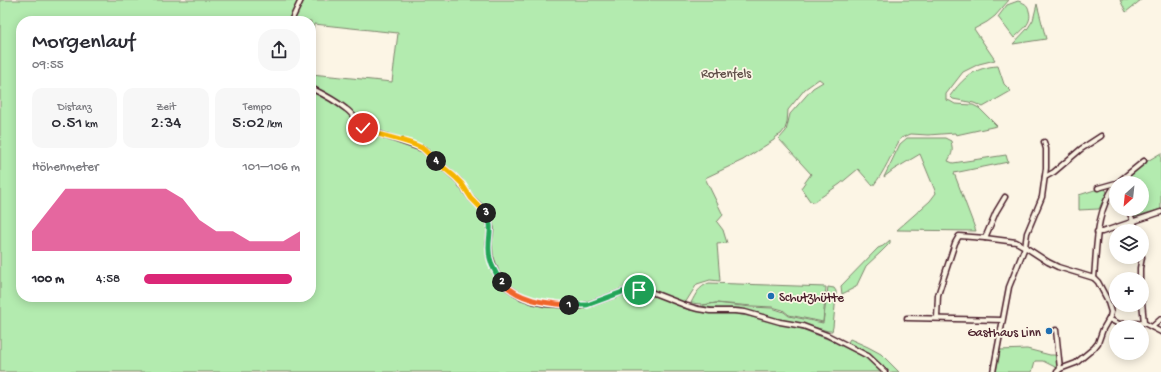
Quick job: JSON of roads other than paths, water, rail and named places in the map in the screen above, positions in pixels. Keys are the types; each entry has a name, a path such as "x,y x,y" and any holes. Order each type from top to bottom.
{"street":[{"path":"293,16 302,0"},
{"path":"316,91 345,108 363,128 426,151 435,161 462,184 471,198 486,213 491,224 489,250 493,267 499,278 506,286 522,297 546,304 582,306 625,291 645,290 698,309 710,311 745,312 811,329 827,335 868,356 885,372"},
{"path":"1045,176 1054,172 1081,149 1101,136"},
{"path":"993,372 1009,287 1025,247 1029,228 1042,197 1045,176 1046,149 1044,142"},
{"path":"1126,176 1144,161"},
{"path":"1098,188 1109,186"},
{"path":"1094,278 1097,232 1101,213 1109,195"},
{"path":"985,238 996,212 1005,197"},
{"path":"1097,232 1102,232 1161,212"},
{"path":"1130,216 1134,224"},
{"path":"938,318 938,295 959,236 985,238 1012,241 1058,267 1094,278 1101,286 1111,312 1098,343 1076,363 1058,371 1056,330"},
{"path":"907,318 1002,320"},
{"path":"1152,327 1161,319"},
{"path":"1149,326 1161,332"}],"place":[{"name":"Schutzhütte","path":"771,296"},
{"name":"Gasthaus Linn","path":"1049,331"}],"park label":[{"name":"Rotenfels","path":"726,72"}]}
